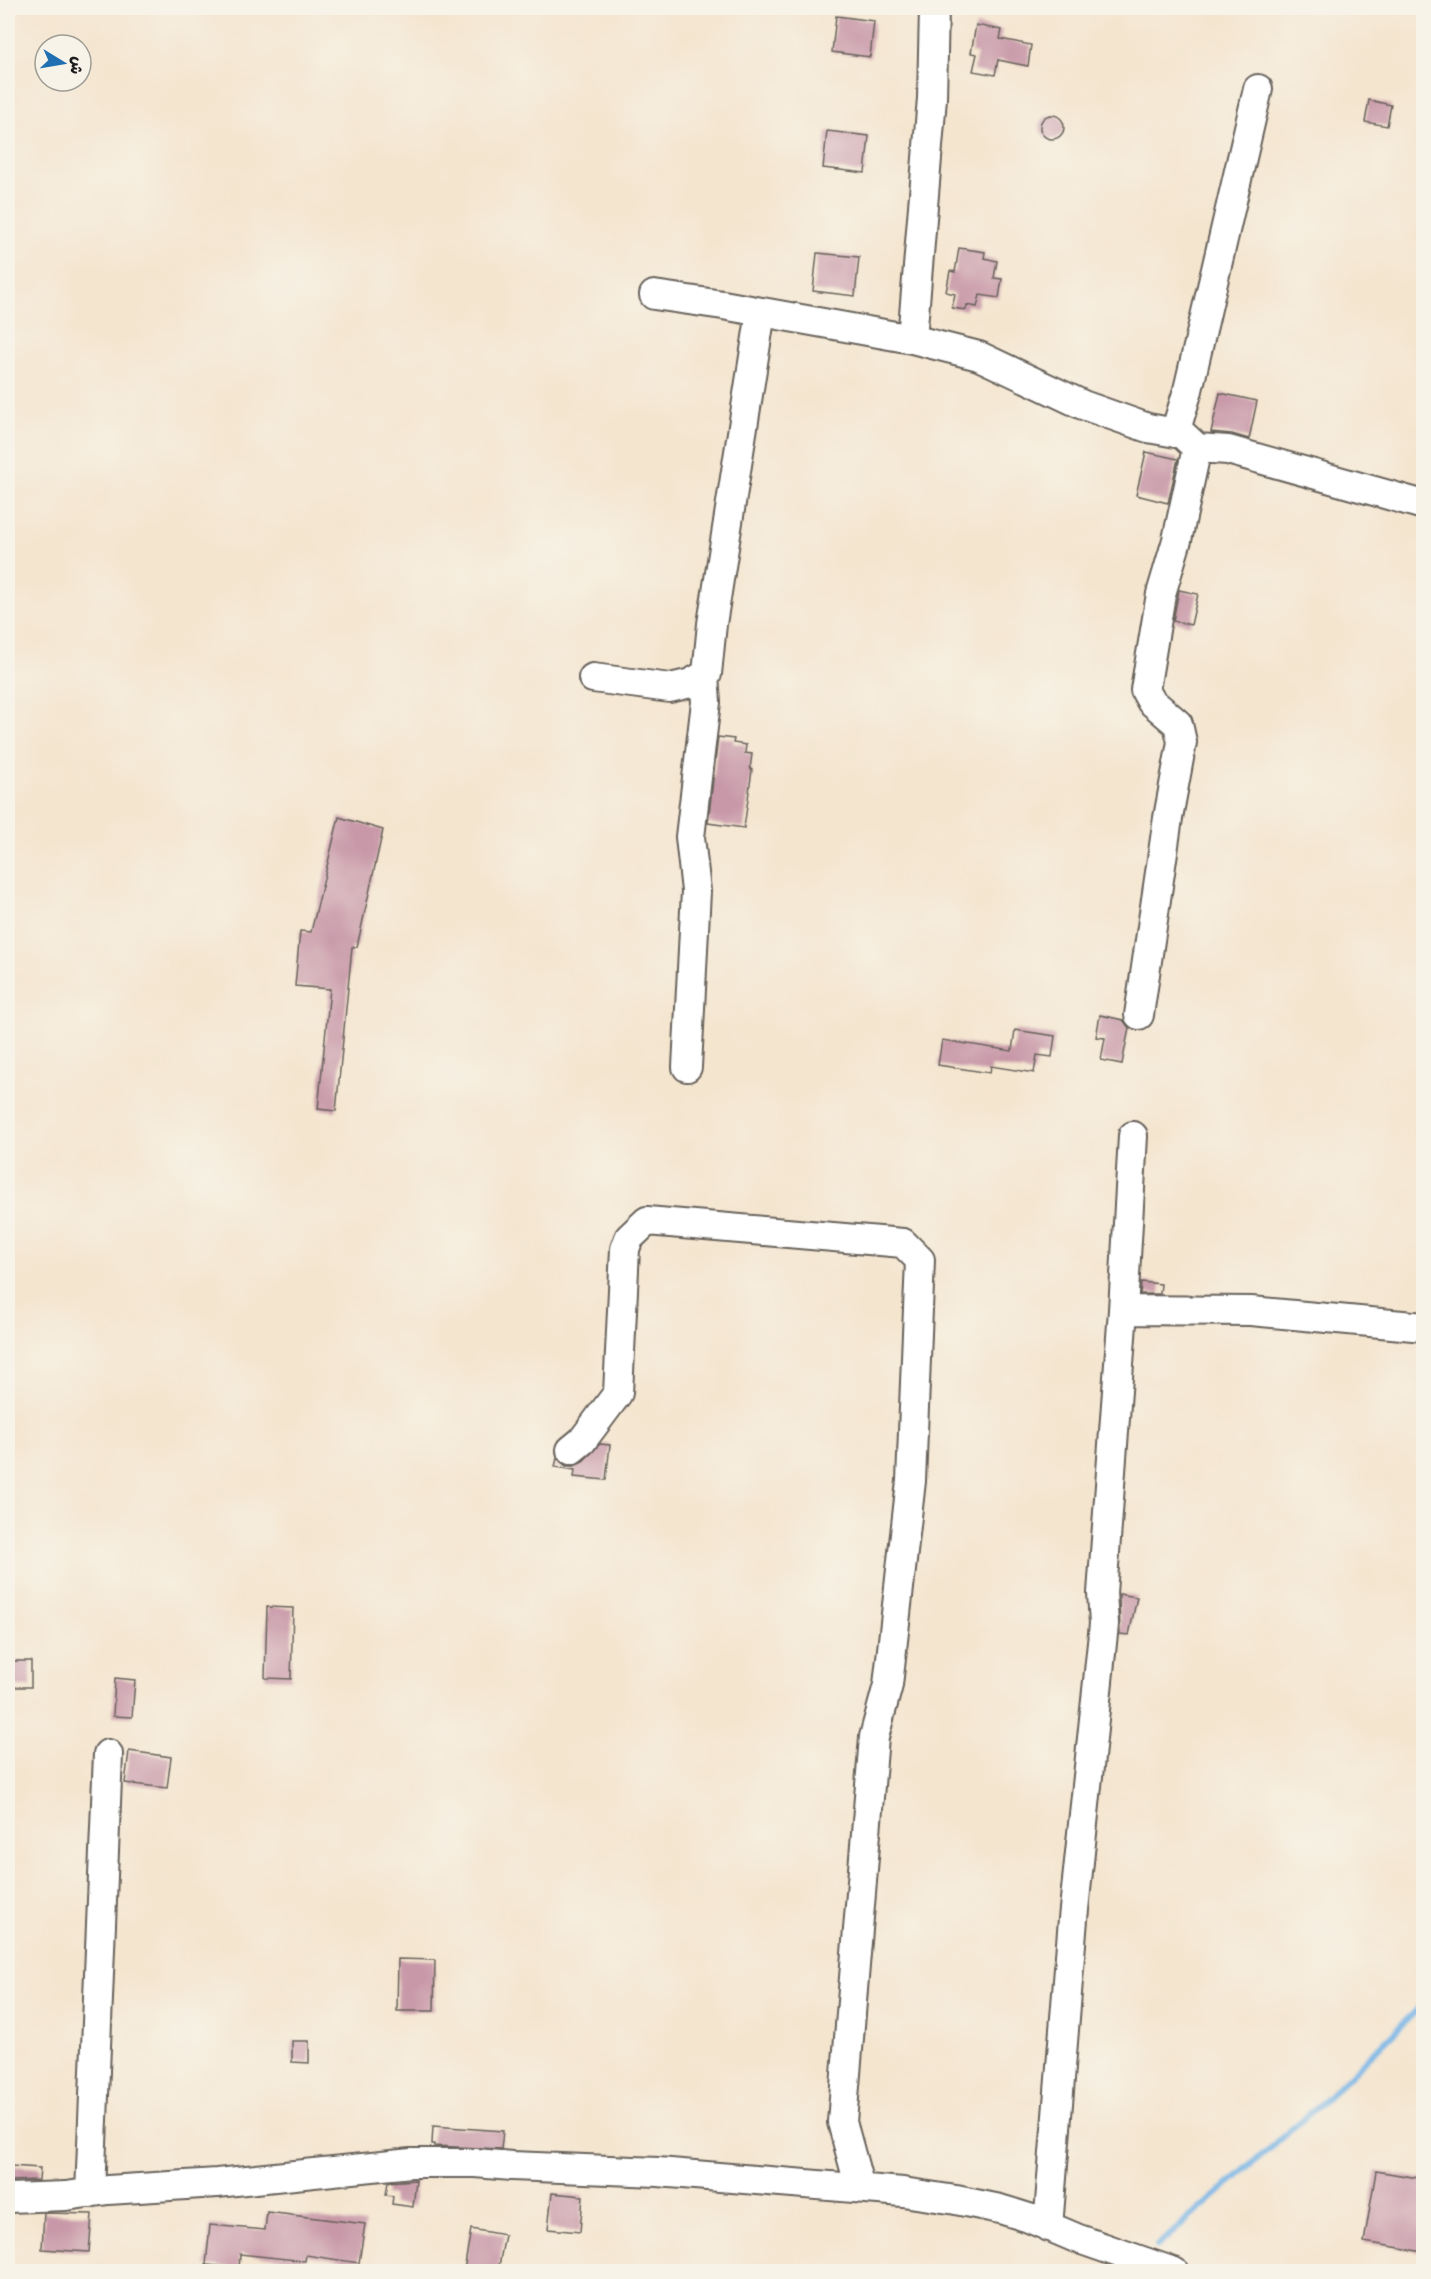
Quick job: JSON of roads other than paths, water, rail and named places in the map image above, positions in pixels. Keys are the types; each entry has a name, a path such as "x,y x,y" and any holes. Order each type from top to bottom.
{"street":[{"path":"912,339 932,98 934,8"},
{"path":"1139,1015 1166,829 1182,742 1178,724 1151,701 1145,690 1147,674 1161,594 1177,540 1188,390 1258,89"},
{"path":"654,295 912,339 979,356 1083,405 1148,428 1371,488 1424,505"},
{"path":"593,678 670,688 691,683 707,674 713,612 761,312"},
{"path":"687,1067 696,891 690,837 706,702 704,676"},
{"path":"1048,2227 1073,1919 1104,1624 1102,1593 1133,1137"},
{"path":"571,1450 582,1441 618,1393 625,1249 628,1238 647,1221 903,1243 920,1260 911,1481 888,1685 874,1737 842,2122 860,2188"},
{"path":"1123,1310 1251,1311 1424,1327"},
{"path":"90,2193 108,1754"},
{"path":"8,2198 66,2196 282,2177 384,2164 475,2163 658,2172 903,2192 1000,2209 1174,2271"}],"waterway":[{"path":"1157,2246 1325,2100 1424,2003"}]}
